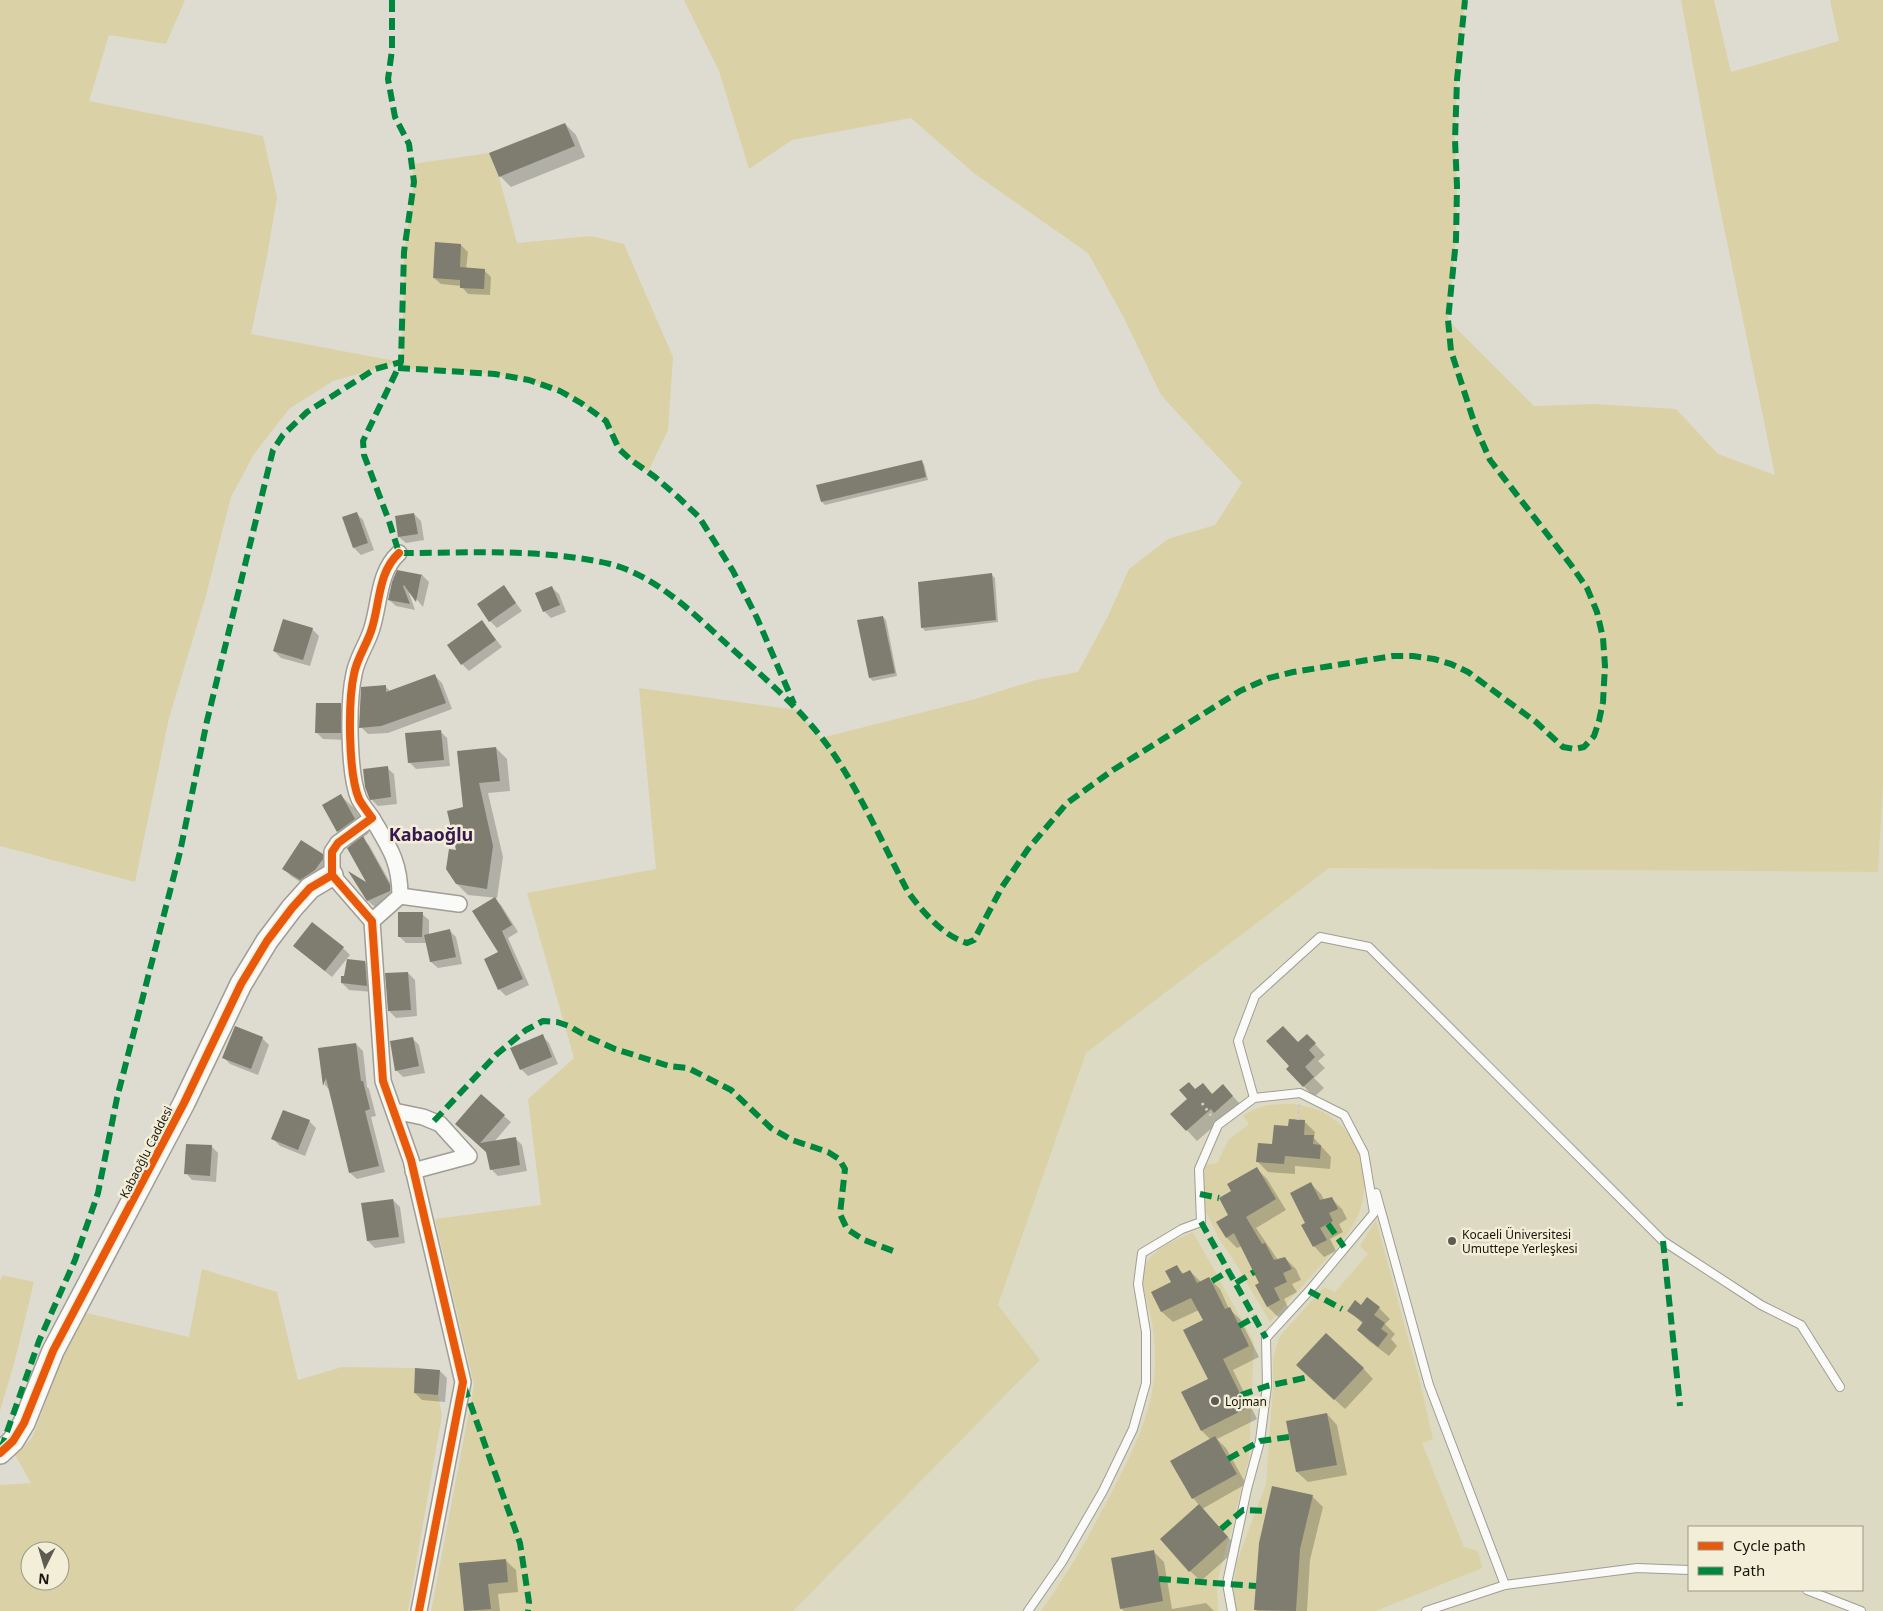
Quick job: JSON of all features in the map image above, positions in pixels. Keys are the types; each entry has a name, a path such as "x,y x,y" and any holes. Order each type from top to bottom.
{"street":[{"path":"372,921 400,896 400,882 397,862 359,799 351,750 351,694 354,672 372,628 382,584 392,559 399,553"},
{"path":"372,818 338,843 332,852 332,875 372,921 384,1081 414,1171 463,1382 419,1611"},
{"name":"Kabaoğlu Caddesi","path":"0,1453 13,1441 24,1423 53,1351 184,1103 241,984 266,942 292,908 310,888 332,875"},
{"path":"400,896 459,904"},
{"path":"394,1111 440,1124 469,1156 414,1171"}],"lane":[{"path":"1254,1098 1238,1040 1256,996 1320,937 1369,947 1663,1241 1761,1305 1802,1325 1840,1388"},
{"path":"1028,1611 1062,1562 1098,1499 1133,1429 1146,1383 1146,1332 1138,1284 1142,1253 1182,1229 1201,1222 1199,1169 1218,1125 1254,1098 1300,1093 1344,1115 1364,1153 1429,1385 1505,1585"},
{"path":"1232,1611 1227,1583 1247,1489 1260,1441 1267,1386 1266,1338 1309,1291 1374,1212 1364,1153"},
{"path":"1426,1611 1505,1585 1637,1568 1688,1570"},
{"path":"1810,1591 1862,1611"}],"shaded area":[{"path":"0,0 185,0 166,44 109,35 89,101 263,136 277,197 251,334 401,362 333,381 289,409 254,454 231,497 205,599 169,718 135,882 0,846"},
{"path":"684,0 1465,0 1457,80 1455,140 1457,186 1456,240 1448,320 1534,406 1595,404 1676,409 1718,454 1775,475 1715,184 1681,0 1714,0 1731,72 1839,41 1830,0 1883,0 1883,783 1878,872 1329,868 1086,1053 998,1305 1040,1360 793,1611 431,1611 474,1385 435,1219 541,1205 528,1099 574,1058 527,893 656,869 639,688 797,710 821,738 975,699 1036,680 1078,672 1109,614 1129,569 1168,539 1215,525 1242,483 1161,395 1123,316 1088,253 975,174 911,118 792,140 749,169 719,71"},
{"path":"489,153 499,177 517,243 591,236 624,244 673,357 668,430 648,472 625,455 605,420 568,396 545,386 498,375 398,368 401,362 404,252 414,182 412,164"},
{"name":"Kocaeli Üniversitesi Umuttepe Yerleşkesi","path":"1883,783 1883,1611 793,1611 1040,1360 998,1306 1086,1053 1329,868 1878,872"},
{"path":"1293,1104 1323,1112 1345,1130 1359,1155 1363,1170 1363,1199 1355,1221 1341,1243 1270,1322 1219,1239 1205,1210 1205,1165 1217,1163 1229,1139 1249,1124 1243,1116 1255,1109 1267,1106"},
{"path":"1376,1220 1419,1378 1433,1439 1422,1443 1464,1547 1478,1551 1482,1568 1376,1611 1235,1611 1233,1596 1236,1564 1266,1484 1273,1385 1273,1357 1280,1336 1324,1287 1335,1292 1368,1254 1360,1246"},
{"path":"1193,1232 1254,1342 1249,1459 1217,1583 1218,1611 1041,1611 1068,1571 1092,1530 1132,1452 1145,1417 1154,1382 1155,1363 1152,1326 1142,1278 1145,1266 1159,1249"},
{"path":"202,1269 277,1292 298,1380 342,1367 415,1368 414,1393 438,1395 442,1415 408,1611 0,1611 0,1485 31,1483 15,1455 32,1438 53,1383 63,1350 86,1313 189,1337"},
{"path":"2,1275 34,1282 15,1360 0,1411 0,1282"}],"building":[{"path":"565,123 575,146 499,177 489,153"},
{"path":"435,242 461,244 460,267 485,269 484,289 460,288 460,280 433,278"},
{"path":"922,460 926,477 821,502 816,485"},
{"path":"357,512 368,543 353,548 342,517"},
{"path":"414,513 418,534 398,537 395,516"},
{"path":"397,570 423,575 421,576 416,602 404,585 410,604 388,600"},
{"path":"992,573 996,620 921,628 918,582"},
{"path":"504,585 516,603 489,622 477,604"},
{"path":"552,586 560,605 543,612 535,593"},
{"path":"883,616 895,673 869,678 857,620"},
{"path":"283,619 313,628 303,660 273,651"},
{"path":"482,620 496,640 461,665 447,645"},
{"path":"435,674 446,703 381,726 359,728 361,687 386,685 386,692"},
{"path":"316,703 341,703 341,733 315,733"},
{"path":"441,730 444,760 408,763 405,733"},
{"path":"496,747 500,781 479,783 493,846 487,889 456,884 446,869 449,849 456,850 447,811 463,807 457,751"},
{"path":"388,766 391,797 370,800 365,787 363,769"},
{"path":"341,794 355,819 337,832 322,805"},
{"path":"363,836 390,885 390,891 367,901 348,871 366,882 347,848"},
{"path":"301,840 323,854 323,859 315,870 300,880 282,869"},
{"path":"495,897 512,925 502,931 523,979 498,990 484,959 498,952 472,911"},
{"path":"398,912 423,912 422,937 398,937"},
{"path":"312,922 344,947 325,971 293,946"},
{"path":"450,929 456,957 430,962 424,935"},
{"path":"347,959 365,961 367,986 341,983 341,976 344,976"},
{"path":"408,972 411,1010 388,1011 385,973"},
{"path":"235,1026 263,1037 251,1069 222,1058"},
{"path":"1283,1026 1298,1042 1307,1034 1316,1043 1309,1050 1315,1057 1305,1067 1314,1077 1303,1087 1286,1069 1289,1066 1266,1041"},
{"path":"543,1034 552,1057 520,1070 510,1048"},
{"path":"413,1037 419,1066 395,1071 390,1041"},
{"path":"356,1043 361,1081 363,1081 370,1109 365,1111 379,1166 349,1173 326,1078 323,1086 318,1048"},
{"path":"1189,1082 1195,1089 1203,1083 1212,1094 1223,1084 1233,1096 1214,1113 1211,1109 1186,1131 1170,1114 1187,1099 1179,1090"},
{"path":"481,1094 505,1115 480,1143 516,1137 520,1165 490,1170 486,1152 455,1124"},
{"path":"283,1110 310,1120 298,1150 271,1139"},
{"path":"1289,1119 1305,1120 1304,1135 1314,1135 1313,1144 1321,1145 1320,1159 1285,1156 1284,1164 1256,1162 1258,1143 1272,1144 1274,1125 1288,1126"},
{"path":"186,1144 212,1145 210,1176 184,1174"},
{"path":"1257,1167 1276,1199 1246,1217 1262,1244 1265,1243 1274,1260 1285,1257 1292,1269 1283,1273 1287,1282 1274,1288 1280,1300 1267,1307 1255,1285 1259,1283 1234,1233 1226,1238 1216,1222 1228,1215 1219,1198 1231,1191 1227,1184"},
{"path":"1311,1182 1320,1200 1332,1197 1338,1209 1329,1213 1333,1221 1320,1228 1327,1240 1313,1247 1301,1225 1305,1223 1290,1193"},
{"path":"393,1199 399,1237 367,1241 361,1203"},
{"path":"1177,1265 1182,1274 1190,1270 1197,1283 1209,1277 1225,1309 1230,1307 1249,1346 1223,1359 1247,1408 1201,1431 1181,1392 1208,1379 1183,1330 1203,1320 1191,1298 1161,1312 1151,1292 1171,1282 1165,1271"},
{"path":"1367,1297 1380,1307 1374,1315 1385,1323 1381,1329 1388,1334 1378,1347 1357,1330 1363,1322 1347,1311 1355,1300 1361,1305"},
{"path":"1326,1333 1364,1368 1334,1400 1296,1365"},
{"path":"415,1368 440,1370 438,1395 414,1393"},
{"name":"Lojman","path":"1327,1413 1337,1465 1296,1472 1286,1421"},
{"name":"Lojman","path":"1215,1436 1237,1474 1192,1499 1170,1461"},
{"path":"1272,1486 1313,1495 1300,1549 1296,1611 1254,1610 1259,1543"},
{"path":"1199,1504 1228,1537 1189,1572 1160,1539"},
{"path":"1154,1550 1163,1601 1120,1609 1111,1558"},
{"path":"506,1559 508,1582 488,1584 491,1609 464,1611 459,1563"}],"marked path":[{"path":"392,0 392,50 388,79 395,117 409,144 414,182 404,252 401,362 363,441 364,455 399,553 505,552 584,559 610,564 627,570 659,587 689,610 759,673 814,728 847,775 908,892 927,915 942,929 958,940 967,943 974,940 1002,887 1028,849 1067,803 1113,770 1240,691 1269,678 1293,672 1393,656 1434,659 1468,672 1536,722 1563,747 1574,749 1584,747 1594,736 1603,702 1605,666 1603,638 1597,612 1587,588 1571,565 1490,460 1476,428 1451,351 1448,320 1456,240 1457,186 1455,140 1457,80 1465,0"},
{"path":"1,1449 39,1341 75,1260 98,1193 117,1098 180,852 207,721 273,450 283,435 307,412 375,369 401,362"},
{"path":"398,368 495,374 529,380 560,391 606,421 619,449 655,477 699,517 733,571 757,618 794,704"},
{"path":"434,1121 497,1054 526,1030 543,1021 557,1022 615,1049 669,1066 688,1068 731,1090 771,1128 792,1140 828,1152 839,1159 845,1169 840,1214 847,1229 864,1240 896,1252"},
{"path":"1200,1194 1219,1198"},
{"path":"1201,1222 1266,1338"},
{"path":"1328,1224 1344,1247"},
{"path":"1663,1241 1680,1406"},
{"path":"1212,1281 1229,1271"},
{"path":"1236,1283 1254,1272"},
{"path":"1309,1291 1342,1309"},
{"path":"1239,1326 1255,1317"},
{"path":"1241,1395 1267,1386 1309,1377"},
{"path":"464,1386 520,1543 529,1602 528,1611"},
{"path":"1228,1459 1260,1441 1289,1437"},
{"path":"1221,1529 1243,1510 1267,1511"},
{"path":"1159,1579 1256,1586"}],"cycle path":[{"path":"399,553 392,561 383,578 375,618 358,662 352,686 350,737 355,787 359,799 372,818 338,843 332,852 332,875 372,921 383,1081 411,1160 463,1382 419,1611"},
{"path":"0,1453 13,1441 24,1423 53,1351 184,1103 241,984 267,941 292,908 310,888 332,875"}],"place":[{"name":"Kocaeli Üniversitesi Umuttepe Yerleşkesi","path":"1452,1241"},
{"name":"Lojman","path":"1215,1401"}],"district":[{"name":"Kabaoğlu","path":"431,834"}]}
